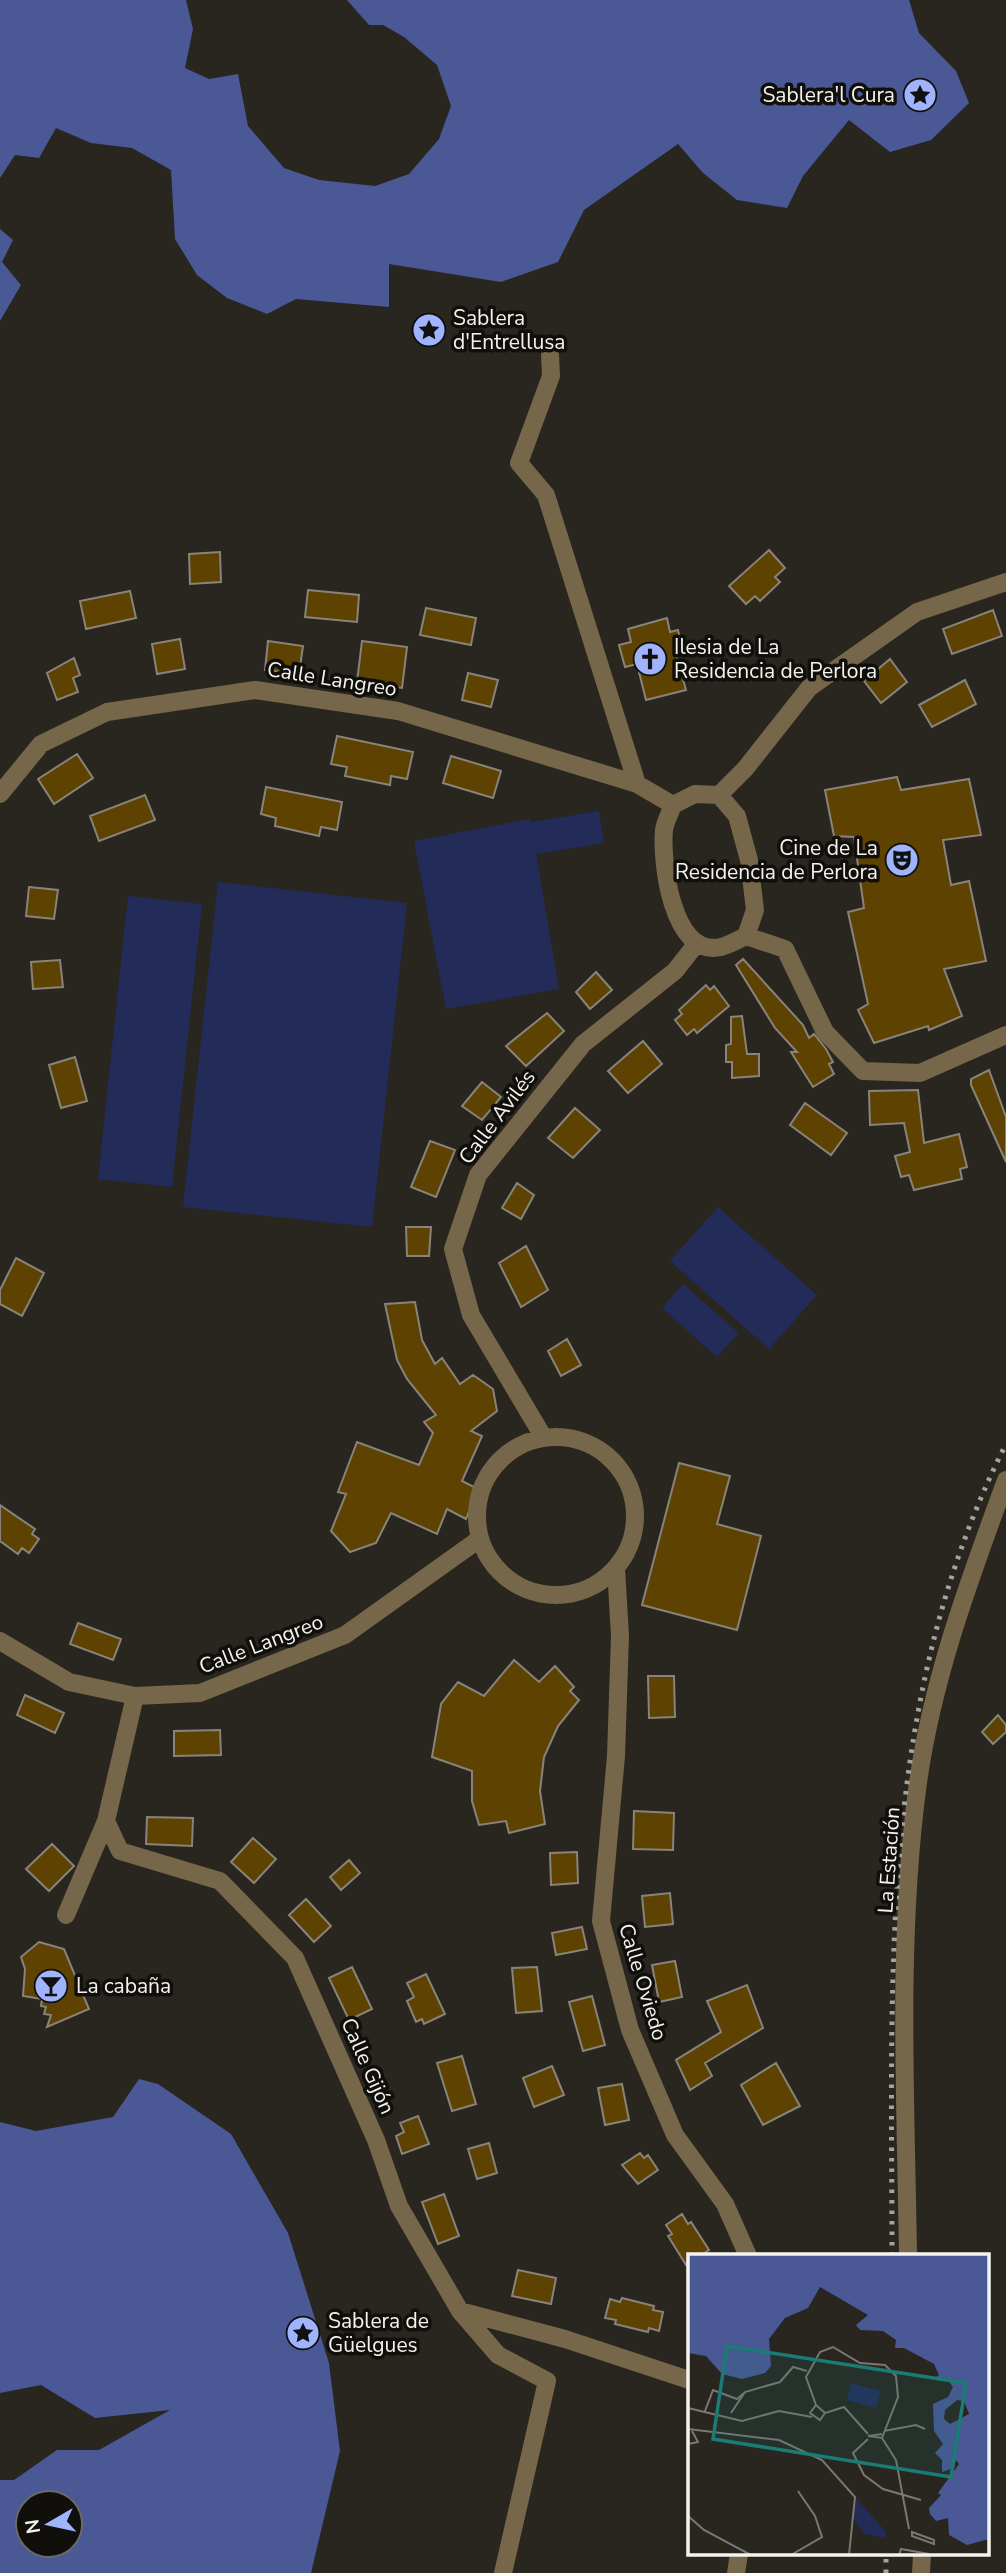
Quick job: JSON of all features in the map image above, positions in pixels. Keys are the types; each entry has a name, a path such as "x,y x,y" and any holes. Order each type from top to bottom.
{"street":[{"path":"550,355 551,376 519,463 547,495 637,783"},
{"path":"719,795 745,769 810,688 917,612 1006,582"},
{"name":"Calle Langreo","path":"0,794 41,744 107,712 255,690 398,711 637,783 673,805"},
{"path":"746,936 755,910 748,860 737,816 719,795 695,794 673,805 664,828 666,874 679,924 697,943 719,948 746,936 785,949 825,1032 863,1070 920,1073 1006,1035"},
{"name":"Calle Avilés","path":"544,1438 471,1315 453,1249 478,1175 583,1044 674,971 697,943"},
{"path":"544,1438 571,1438 593,1446 612,1460 626,1479 634,1502 634,1525 628,1548 616,1568 598,1584 576,1593 552,1595 529,1591 509,1580 478,1540 477,1514 482,1487 496,1464 518,1447 544,1438"},
{"name":"La Estación","path":"908,2254 905,2042 909,1872 917,1788 939,1677 956,1616 1006,1479"},
{"name":"Calle Langreo","path":"0,1641 68,1682 135,1696 200,1693 345,1635 478,1540"},
{"name":"Calle Oviedo","path":"616,1568 620,1636 616,1756 601,1921 630,2030 676,2135 725,2204 747,2254"},
{"path":"65,1915 106,1821 135,1696"},
{"name":"Calle Gijón","path":"106,1821 120,1851 220,1881 295,1958 376,2140 399,2206 460,2311 498,2355 547,2381 503,2573"},
{"path":"460,2311 565,2339 688,2380"}],"shaded area":[{"path":"0,0 186,0 193,29 185,68 209,79 238,74 248,126 284,168 319,180 375,186 409,174 439,139 451,106 437,65 404,37 383,25 369,25 347,0 909,0 919,33 956,71 969,103 931,140 890,152 849,120 803,176 787,208 737,200 703,173 678,144 584,210 558,262 501,282 389,264 389,307 296,299 267,314 227,298 197,275 175,239 171,170 132,148 91,143 56,128 39,158 15,155 0,178"},
{"path":"0,229 13,240 2,262 21,285 0,321"},
{"path":"599,811 604,843 536,854 559,989 446,1009 414,841 530,819 531,822"},
{"path":"218,882 407,903 372,1227 183,1207"},
{"path":"128,896 202,904 172,1187 98,1179"},
{"path":"718,1207 817,1295 769,1349 670,1261"},
{"path":"683,1284 739,1333 717,1357 662,1308"},
{"path":"139,2079 158,2084 231,2134 288,2233 329,2363 340,2451 311,2573 0,2573 0,2480 14,2480 57,2450 99,2450 170,2410 95,2418 41,2385 0,2393 0,2122 36,2131 113,2117"}],"building":[{"path":"769,550 785,568 775,577 780,582 760,601 755,596 746,604 729,586"},
{"path":"220,552 221,582 190,584 189,554"},
{"path":"308,590 359,595 357,622 305,617"},
{"path":"130,591 136,618 86,629 80,601"},
{"path":"426,608 476,618 471,645 420,635"},
{"path":"993,610 1002,636 952,654 943,629"},
{"name":"Ilesia de La Residencia de Perlora","path":"667,618 670,632 678,630 683,652 676,654 686,690 646,700 637,664 625,667 619,645 631,642 628,629"},
{"path":"180,639 185,669 157,674 152,644"},
{"path":"268,641 303,646 299,674 265,670"},
{"path":"362,641 407,647 402,688 357,682"},
{"path":"74,658 80,675 73,678 78,692 57,700 47,673"},
{"path":"890,659 907,682 881,703 864,681"},
{"path":"468,673 498,680 491,707 462,700"},
{"path":"965,680 976,704 932,727 919,705"},
{"path":"337,736 413,752 407,779 391,776 390,785 345,776 347,767 331,764"},
{"path":"77,754 93,778 54,804 38,779"},
{"path":"451,756 501,771 493,798 443,783"},
{"name":"Cine de La Residencia de Perlora","path":"897,777 901,790 969,779 981,835 943,840 951,885 969,881 986,961 944,969 962,1016 929,1030 928,1026 874,1043 858,1010 868,1004 848,912 864,908 854,837 834,836 825,790"},
{"path":"266,787 342,802 337,830 321,827 319,836 275,826 276,818 261,814"},
{"path":"145,795 155,820 99,841 90,816"},
{"path":"29,887 58,890 54,919 26,916"},
{"path":"743,959 803,1025 809,1038 814,1034 826,1049 833,1062 829,1064 834,1074 813,1087 791,1052 797,1052 775,1028 736,965"},
{"path":"60,960 63,987 33,989 31,962"},
{"path":"596,972 612,990 590,1009 576,992"},
{"path":"706,985 710,990 714,986 729,1006 697,1033 694,1029 687,1035 675,1020 682,1014 679,1010"},
{"path":"547,1013 564,1031 526,1066 506,1046"},
{"path":"742,1016 747,1054 759,1054 759,1076 732,1078 732,1062 726,1062 726,1045 731,1044 731,1017"},
{"path":"643,1041 662,1064 628,1093 608,1071"},
{"path":"75,1057 87,1101 61,1108 49,1065"},
{"path":"989,1070 1006,1117 1006,1162 971,1085 971,1079"},
{"path":"482,1082 501,1097 482,1120 462,1106"},
{"path":"918,1090 924,1143 959,1134 967,1167 960,1169 962,1179 914,1190 909,1175 901,1177 895,1156 910,1152 904,1123 870,1125 869,1091"},
{"path":"805,1103 847,1133 831,1155 790,1125"},
{"path":"575,1108 600,1130 573,1158 548,1138"},
{"path":"430,1141 455,1150 436,1197 411,1187"},
{"path":"517,1183 534,1195 521,1219 502,1208"},
{"path":"406,1227 431,1227 429,1256 407,1256"},
{"path":"526,1246 548,1290 521,1307 499,1263"},
{"path":"16,1258 44,1273 22,1316 0,1304 0,1290"},
{"path":"415,1302 422,1340 435,1364 442,1358 460,1384 473,1375 493,1389 497,1411 471,1431 482,1436 462,1481 478,1489 466,1519 447,1509 437,1534 391,1513 376,1543 350,1552 331,1531 346,1494 338,1492 357,1442 419,1465 433,1433 424,1422 436,1415 407,1379 397,1360 385,1304"},
{"path":"567,1339 581,1365 561,1376 548,1351"},
{"path":"679,1463 730,1476 717,1524 761,1536 737,1630 642,1605"},
{"path":"0,1505 35,1529 32,1534 39,1539 29,1553 22,1548 18,1554 0,1541"},
{"path":"78,1623 121,1639 113,1660 70,1644"},
{"path":"514,1660 539,1682 555,1666 574,1687 570,1691 579,1700 558,1726 544,1757 540,1791 545,1824 509,1833 506,1821 479,1825 472,1801 472,1771 432,1757 441,1704 458,1682 484,1696"},
{"path":"648,1676 674,1676 675,1717 649,1718"},
{"path":"25,1695 64,1713 55,1733 17,1715"},
{"path":"998,1715 1006,1725 1006,1732 993,1744 982,1732"},
{"path":"220,1730 221,1755 174,1756 174,1731"},
{"path":"634,1811 674,1813 673,1850 633,1849"},
{"path":"147,1817 193,1818 192,1846 146,1844"},
{"path":"253,1838 276,1859 254,1883 231,1862"},
{"path":"52,1844 74,1866 49,1891 26,1869"},
{"path":"577,1852 578,1883 551,1885 550,1853"},
{"path":"349,1860 360,1873 341,1890 330,1877"},
{"path":"670,1893 673,1924 645,1927 642,1896"},
{"path":"306,1899 331,1926 314,1942 289,1915"},
{"path":"582,1927 587,1949 556,1955 552,1933"},
{"name":"La cabaña","path":"39,1942 64,1949 89,2009 47,2027 51,2015 44,2014 46,2007 41,2006 42,1999 23,1996 25,1969 21,1957"},
{"path":"675,1961 682,1997 659,2002 652,1965"},
{"path":"352,1967 372,2009 349,2020 329,1978"},
{"path":"537,1967 542,2011 516,2013 512,1968"},
{"path":"426,1974 445,2014 424,2024 422,2019 416,2022 407,2001 414,1997 407,1983"},
{"path":"747,1985 763,2028 705,2063 712,2076 690,2090 676,2060 721,2032 707,2001"},
{"path":"592,1996 605,2045 583,2051 569,2002"},
{"path":"462,2056 476,2104 452,2111 437,2063"},
{"path":"776,2063 800,2106 763,2125 741,2085"},
{"path":"552,2066 564,2095 534,2107 523,2078"},
{"path":"622,2084 629,2120 605,2125 598,2088"},
{"path":"418,2116 429,2144 402,2154 396,2136 404,2132 400,2123"},
{"path":"489,2143 497,2173 477,2179 468,2149"},
{"path":"640,2153 644,2158 648,2155 658,2170 638,2184 622,2165"},
{"path":"444,2194 459,2236 438,2244 422,2202"},
{"path":"682,2214 688,2224 691,2222 709,2250 703,2254 688,2254 686,2265 668,2236 672,2234 666,2225"},
{"path":"518,2270 556,2278 551,2304 512,2296"},
{"path":"622,2298 654,2306 653,2310 663,2312 659,2331 649,2328 648,2332 615,2324 616,2320 605,2318 610,2299 620,2302"}],"railway":[{"path":"892,2254 894,1945 901,1842 913,1740 934,1640 964,1541 1006,1444"},
{"path":"886,2556 886,2573"}],"place":[{"name":"Sablera'l Cura","path":"920,95"},
{"name":"Sablera d'Entrellusa","path":"429,330"},
{"name":"Ilesia de La Residencia de Perlora","path":"650,659"},
{"name":"Cine de La Residencia de Perlora","path":"902,860"},
{"name":"La cabaña","path":"51,1986"},
{"name":"Sablera de Güelgues","path":"303,2333"}]}
